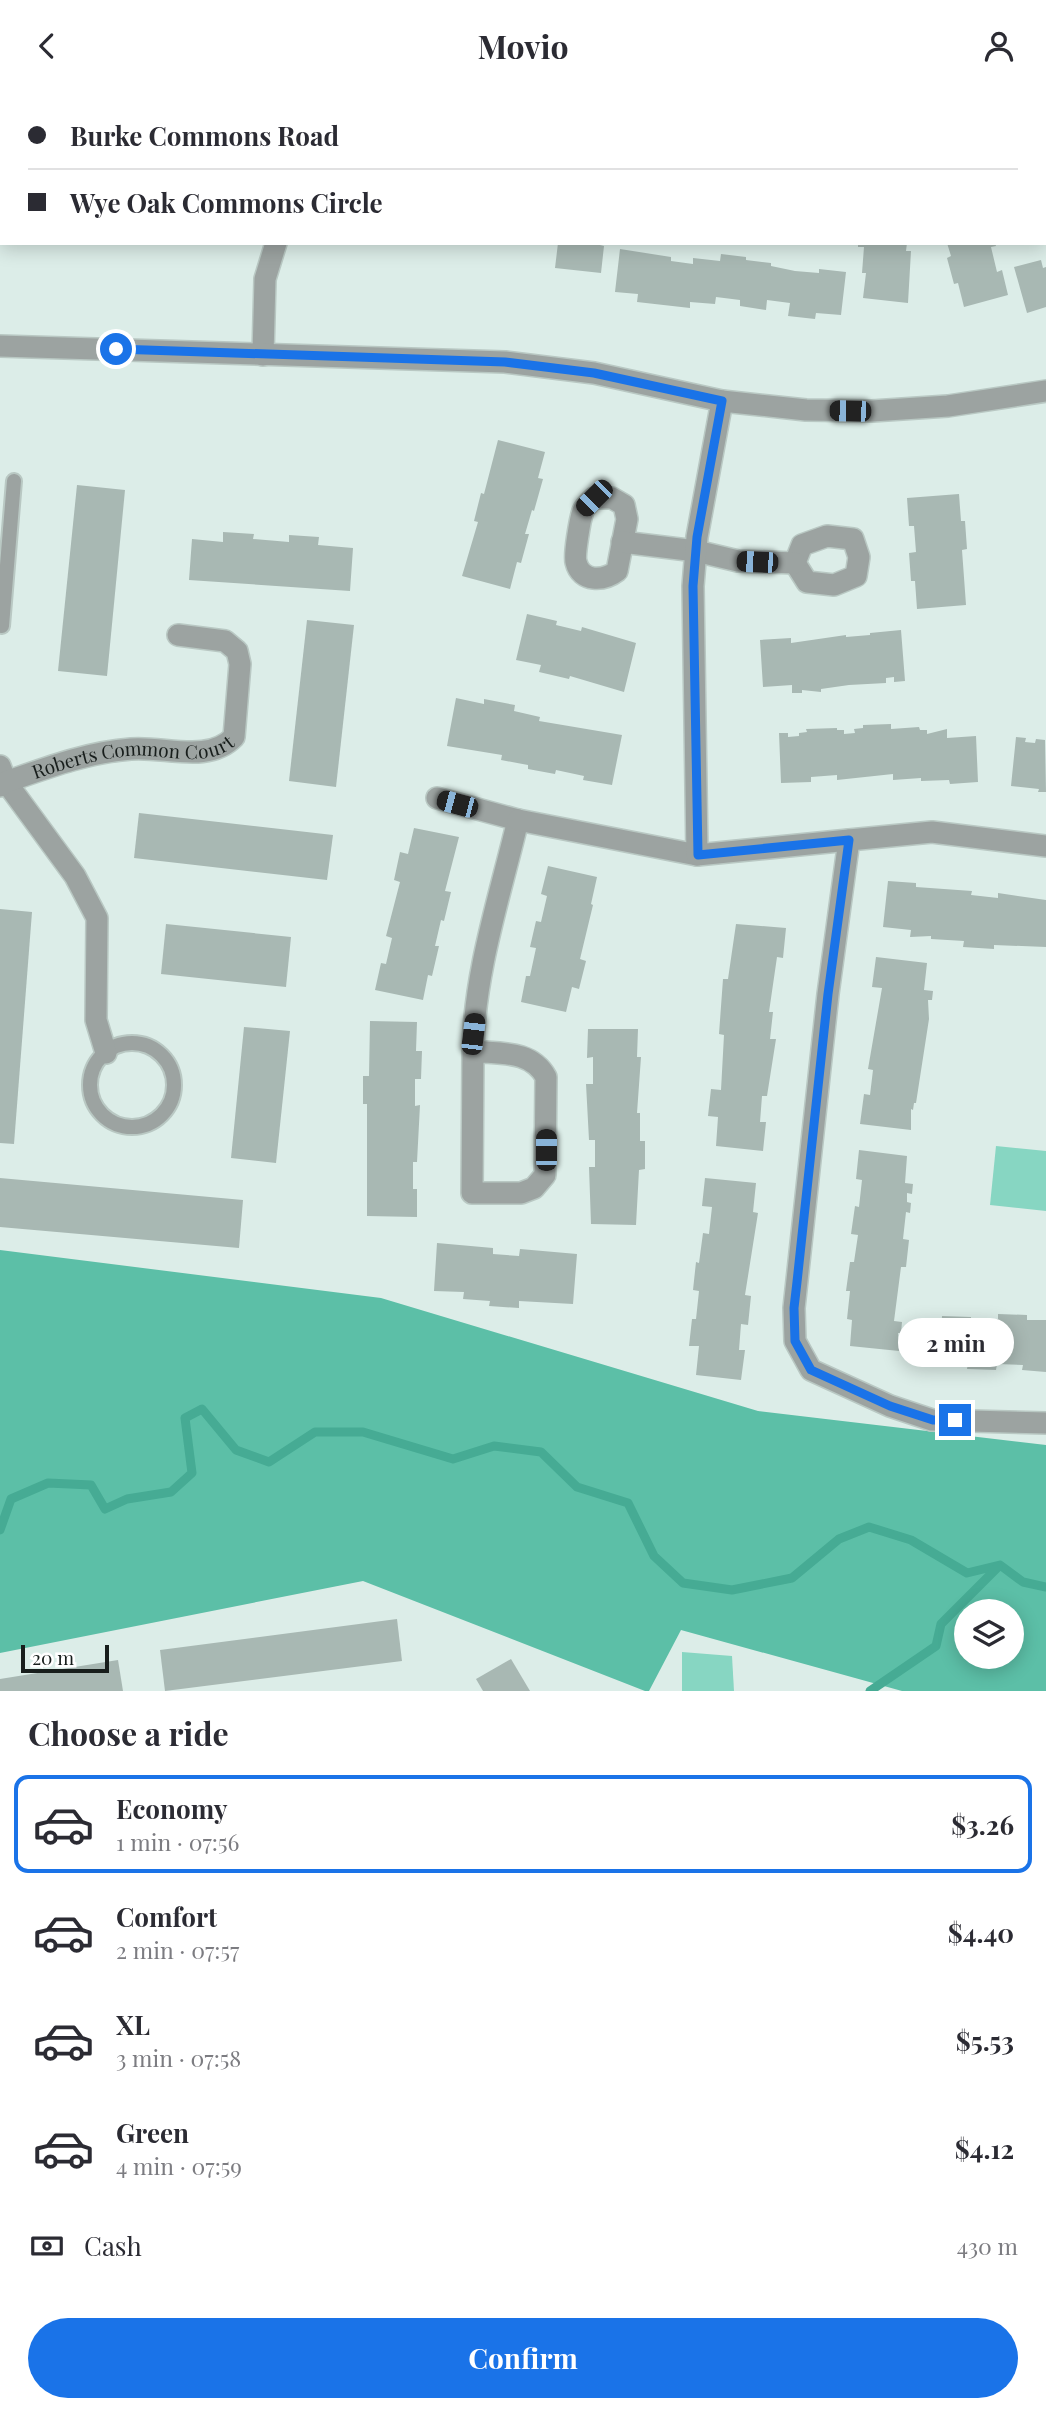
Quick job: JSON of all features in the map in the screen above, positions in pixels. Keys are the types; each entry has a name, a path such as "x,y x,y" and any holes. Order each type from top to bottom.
{"street":[{"path":"263,355 265,279 275,245"},
{"path":"0,346 505,362 594,373 722,401 806,410 872,411 948,406 1046,391"},
{"path":"698,855 693,586 696,551 722,401"},
{"path":"622,542 696,551 738,561 795,563"},
{"name":"Roberts Common Court","path":"2,778 66,761 132,749 211,752 227,745 234,737 240,664 237,651 225,641 178,635"},
{"path":"2,778 75,876 97,918 96,1020 106,1053"},
{"path":"437,798 518,820 698,855 932,832 1046,846"},
{"path":"473,1051 528,1057 540,1066 546,1077 545,1175 534,1188 521,1193 471,1193 473,1051 480,975 518,820"},
{"path":"849,840 828,994 794,1308 795,1341 811,1370 890,1406 933,1420 1046,1423"}],"lane":[{"path":"2,626 5,522 14,481"},
{"path":"135,1042 152,1047 165,1058 173,1073 174,1089 169,1105 158,1118 144,1126 127,1127 112,1122 99,1112 91,1097 90,1081 94,1065 106,1053 120,1044 135,1042"}],"green space":[{"path":"996,1146 1046,1151 1046,1211 990,1205"},
{"path":"0,1250 381,1298 758,1411 1046,1445 1046,1691 902,1691 681,1630 649,1691 645,1691 363,1581 0,1653"},
{"path":"682,1652 732,1656 734,1691 682,1691"}],"building":[{"path":"558,245 604,246 601,273 555,268"},
{"path":"907,245 906,251 911,251 908,303 863,298 866,273 862,273 864,247 858,247"},
{"path":"948,245 996,245 991,247 997,272 1002,270 1008,295 964,307 958,283 954,284 947,258 951,256"},
{"path":"620,249 671,257 671,261 693,264 693,258 720,261 721,254 746,257 746,260 771,263 771,266 795,271 819,273 819,269 846,272 841,315 816,313 815,319 788,316 790,303 767,300 766,310 740,306 740,300 716,297 715,304 690,302 690,308 637,302 638,294 615,292"},
{"path":"1041,260 1043,268 1046,267 1046,307 1027,313 1014,267"},
{"path":"498,440 545,452 538,478 543,479 525,534 529,534 521,563 517,562 510,589 462,576 478,522 474,521 481,493 484,494"},
{"path":"77,485 125,490 107,676 58,671"},
{"path":"959,494 967,549 962,550 966,605 917,609 909,553 916,552 914,526 909,526 907,498"},
{"path":"223,532 254,534 253,539 289,542 289,535 319,537 318,545 353,548 350,591 189,580 192,539 223,542"},
{"path":"527,614 557,621 556,625 581,631 582,627 636,643 624,692 570,676 569,679 539,672 541,665 516,660"},
{"path":"307,620 354,625 336,787 289,781"},
{"path":"901,630 905,681 894,682 894,677 886,678 886,683 849,685 821,689 821,692 802,690 802,693 792,693 792,685 763,687 760,640 791,638 791,643"},
{"path":"456,698 484,704 484,699 515,705 514,711 540,717 539,721 622,735 612,785 583,780 584,776 556,770 555,774 528,769 528,765 501,760 502,755 447,746"},
{"path":"891,724 891,729 919,727 920,730 927,730 927,734 947,729 947,738 976,736 978,782 950,784 949,780 921,781 921,778 893,780 893,774 837,780 837,775 811,777 811,782 781,783 779,733 788,733 788,737 799,736 799,733 807,732 806,729 837,728 844,730 844,734 855,733 854,729 863,728 863,725"},
{"path":"1016,737 1026,738 1025,742 1045,740 1046,792 1011,786"},
{"path":"139,813 333,835 327,880 134,858"},
{"path":"414,828 459,837 445,891 451,892 435,946 439,946 432,976 428,975 423,1000 375,990 381,963 386,964 392,938 386,936 400,882 394,880 400,852 408,854"},
{"path":"548,866 597,877 580,959 586,961 579,989 572,987 566,1012 521,1002 526,976 530,976 536,948 530,947 536,921 541,922 547,896 541,894"},
{"path":"888,881 916,883 916,887 972,891 971,895 998,898 998,893 1046,900 1046,947 963,947 964,941 931,939 931,936 910,937 911,930 883,927"},
{"path":"0,909 32,912 14,1144 0,1143"},
{"path":"166,924 291,937 286,987 161,974"},
{"path":"736,924 786,928 783,958 777,957 769,1012 773,1012 770,1039 776,1039 767,1096 762,1096 760,1122 766,1122 763,1151 716,1146 718,1117 708,1116 711,1089 721,1090 724,1035 719,1034 723,979 728,979"},
{"path":"876,957 927,963 924,990 933,991 932,1000 928,1000 929,1019 916,1103 913,1110 911,1109 911,1130 860,1124 864,1094 870,1095 873,1070 868,1069 882,988 872,987"},
{"path":"370,1021 417,1022 416,1051 422,1051 421,1079 415,1079 415,1106 420,1105 417,1162 413,1162 417,1217 367,1216 367,1104 363,1104 363,1076 369,1076"},
{"path":"244,1027 290,1031 276,1163 231,1158"},
{"path":"588,1029 638,1029 637,1057 641,1057 637,1113 640,1113 640,1141 645,1141 645,1169 639,1170 636,1225 591,1224 589,1167 595,1167 595,1140 589,1140 586,1084 593,1084 593,1057 587,1058"},
{"path":"859,1150 907,1156 905,1183 913,1184 912,1194 907,1193 907,1202 911,1203 910,1213 906,1212 903,1239 909,1240 906,1267 901,1267 894,1321 902,1322 901,1333 898,1333 899,1351 850,1346 852,1320 847,1319 850,1291 846,1291 850,1262 854,1262 858,1235 851,1234 855,1206 859,1207 862,1180 856,1179"},
{"path":"0,1178 243,1200 239,1248 0,1227"},
{"path":"705,1178 756,1183 753,1212 758,1213 745,1295 751,1296 748,1325 741,1324 739,1350 745,1350 741,1380 696,1375 699,1346 689,1346 699,1291 693,1290 696,1262 699,1263 703,1233 709,1234 712,1207 702,1206"},
{"path":"437,1243 493,1248 493,1254 519,1256 520,1249 577,1254 573,1304 519,1301 519,1308 489,1306 490,1301 463,1299 464,1292 434,1291"},
{"path":"998,1314 1027,1315 1027,1320 1046,1320 1046,1372 1022,1370 1023,1365 997,1364 996,1370 967,1369 968,1363 940,1361 942,1316 971,1317 978,1320 978,1323 989,1323 989,1319 998,1319"},
{"path":"397,1619 402,1661 165,1691 160,1650"},
{"path":"511,1659 530,1691 483,1691 476,1679"},
{"path":"118,1660 123,1691 0,1691 0,1679"}],"waterway":[{"path":"0,1530 11,1499 48,1483 91,1485 105,1509 127,1499 171,1492 192,1473 185,1418 202,1409 236,1450 269,1462 315,1432 363,1432 453,1459 494,1446 541,1452 577,1487 628,1503 654,1556 683,1583 732,1590 792,1578 839,1539 869,1527 911,1540 967,1573 1000,1565 1023,1582 1046,1587"},
{"path":"870,1691 936,1646 941,1624 998,1567"}],"route":[{"path":"116,349 505,362 594,373 722,401 697,537 693,586 698,855 849,840 828,994 794,1308 795,1341 811,1370 890,1406 933,1420 955,1420"}]}
